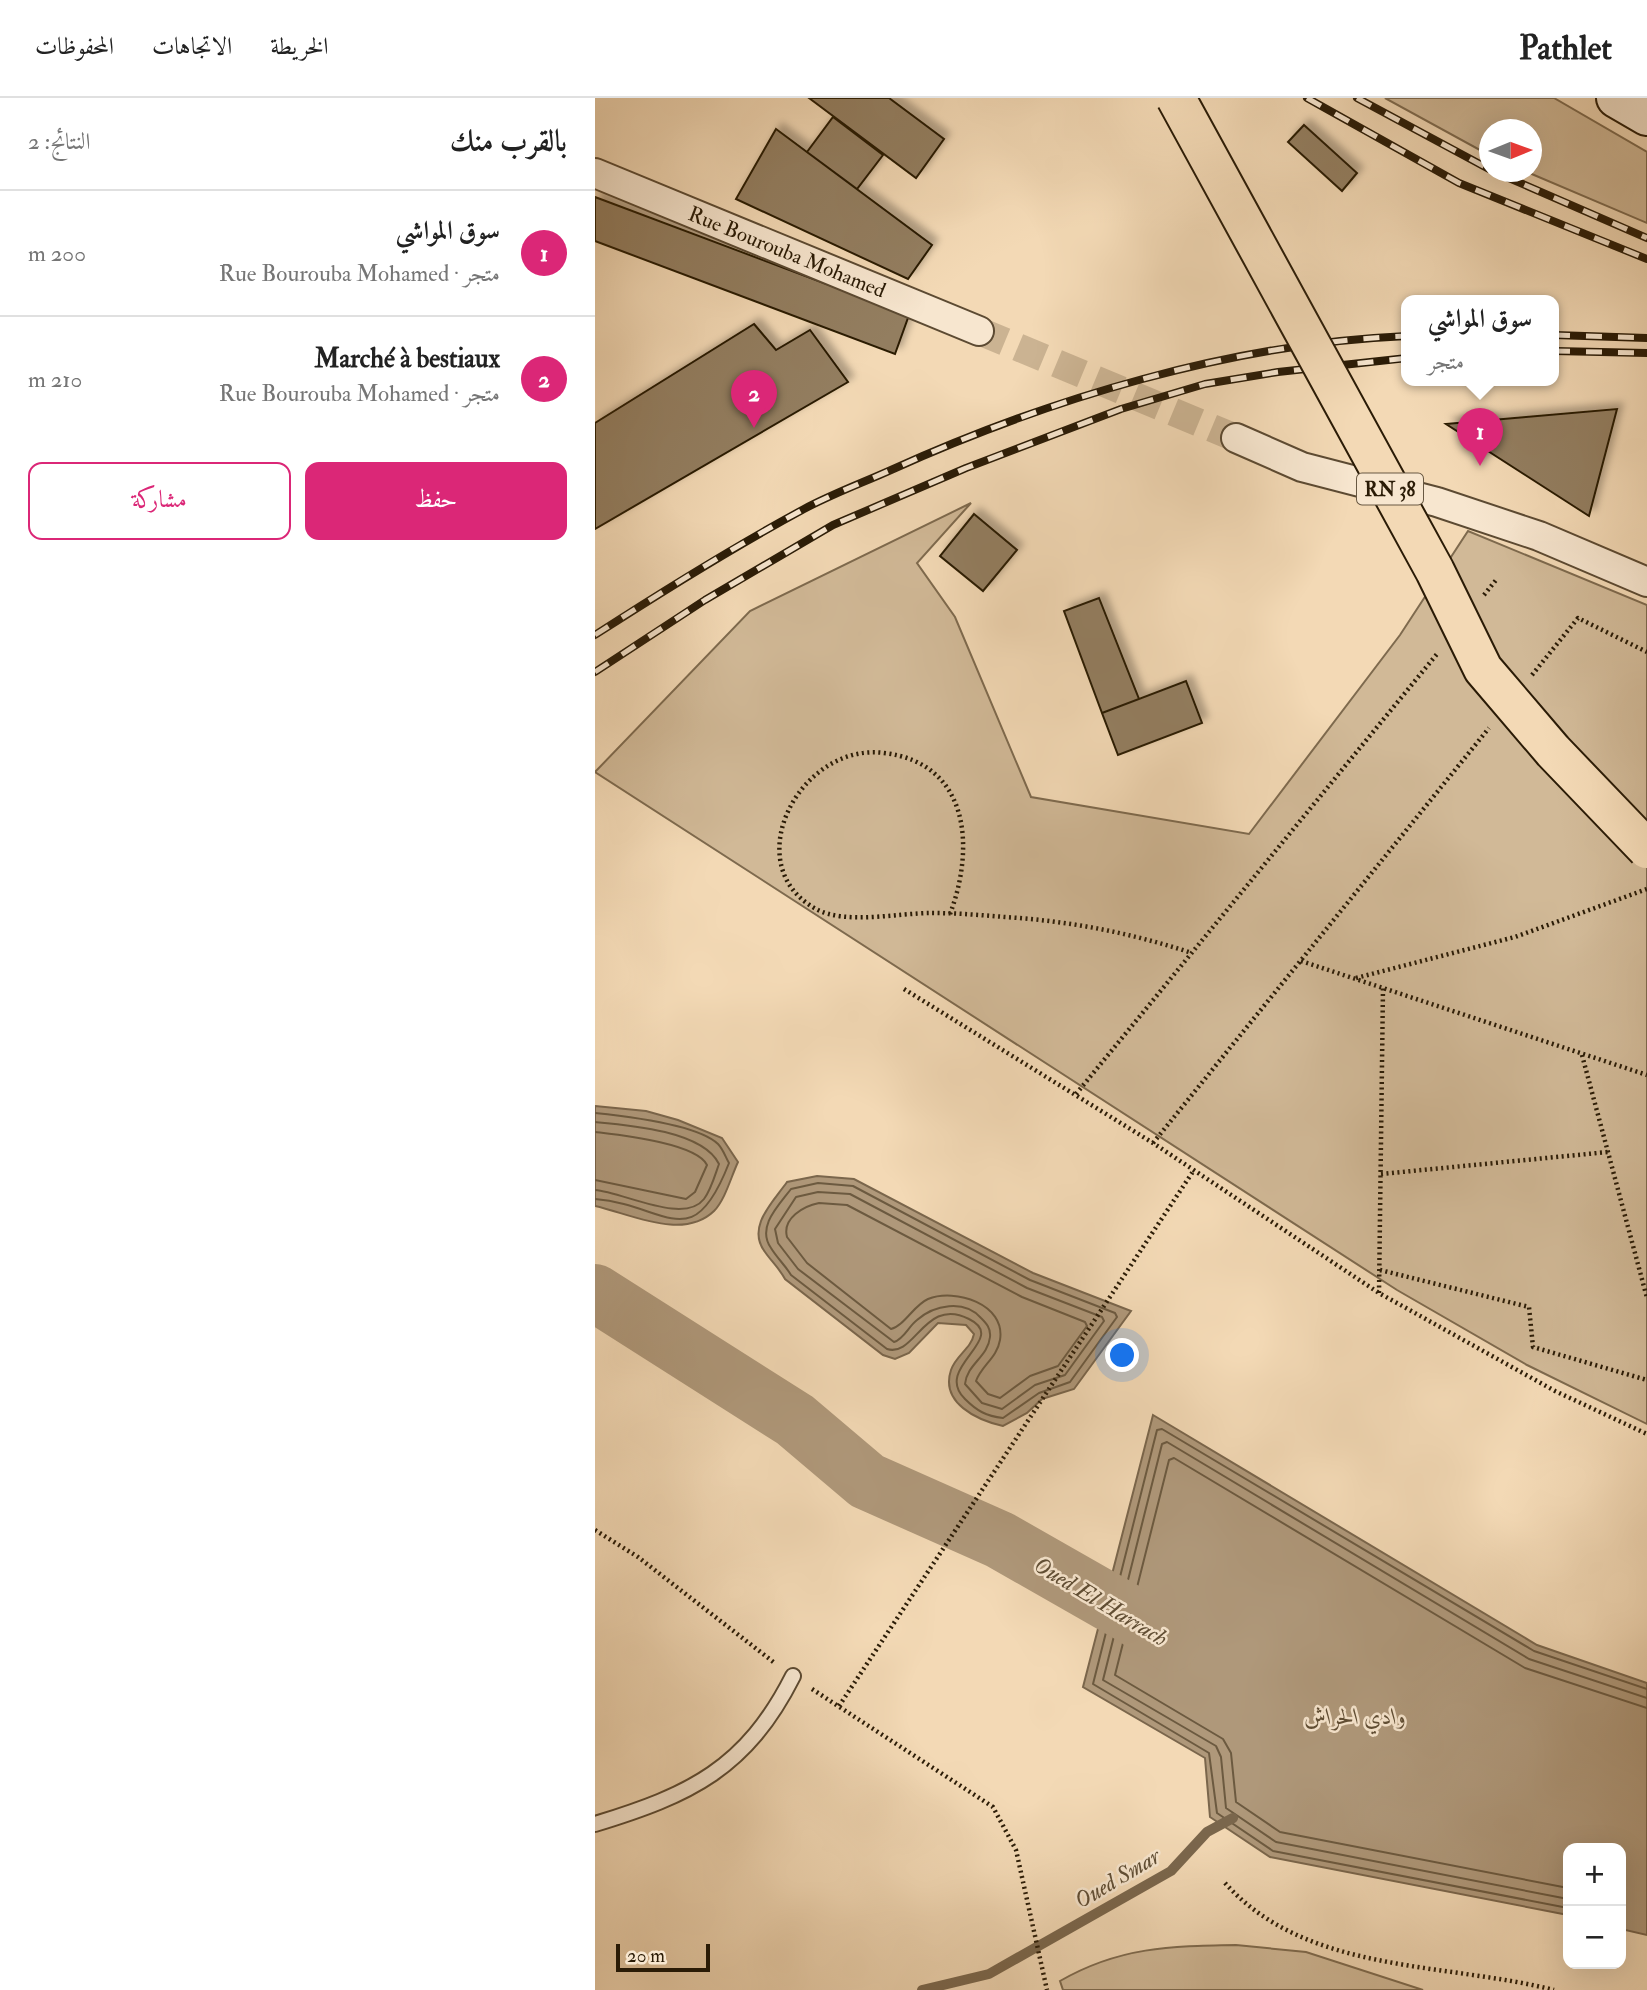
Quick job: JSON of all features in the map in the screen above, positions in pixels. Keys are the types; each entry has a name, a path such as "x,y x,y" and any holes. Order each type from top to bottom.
{"main road":[{"name":"RN 38","path":"1176,98 1435,571 1483,669 1552,751 1647,849"}],"street":[{"path":"1615,98 1647,116"},
{"name":"Rue Bourouba Mohamed","path":"595,173 979,331"},
{"path":"1236,438 1302,467 1437,502 1539,536 1647,582"}],"lane":[{"path":"595,1824 666,1801 718,1771 761,1728 793,1676"}],"path":[{"path":"1479,602 1496,580"},
{"path":"1526,683 1578,618 1647,652"},
{"path":"1076,1094 1444,644"},
{"path":"1153,1143 1491,725"},
{"path":"950,914 963,873 963,830 950,789 935,773 917,762 876,752 834,761 816,772 801,786 783,823 781,844 789,882 801,898 817,910 835,916 950,914 1080,925 1118,931 1192,953"},
{"path":"1356,978 1515,937 1647,889"},
{"path":"1301,961 1581,1055 1647,1074"},
{"path":"1380,1293 1383,988"},
{"path":"904,989 1153,1143 1380,1293 1555,1391 1647,1434"},
{"path":"1581,1055 1647,1298"},
{"path":"1381,1174 1608,1152"},
{"path":"839,1706 1194,1170"},
{"path":"1380,1270 1529,1307 1533,1347 1647,1380"},
{"path":"1016,1850 1047,1990"},
{"path":"1225,1883 1239,1899 1273,1925 1318,1945 1554,1990"}],"shaded area":[{"path":"1385,98 1554,98 1647,152 1647,223 1542,178 1542,119 1479,119 1479,150"},
{"path":"971,503 917,563 955,617 1031,797 1249,834 1400,635 1468,531 1647,605 1647,1424 1527,1365 1397,1290 595,772 750,611"},
{"path":"1236,1945 1306,1952 1423,1990 1063,1990 1060,1981 1103,1961 1124,1955 1189,1946"}],"water":[{"path":"595,1106 646,1111 678,1120 722,1138 738,1162 725,1195 714,1211 701,1220 672,1225 595,1206"},
{"path":"817,1176 854,1179 1033,1273 1131,1311 1074,1389 1042,1399 1027,1413 1003,1426 982,1419 956,1401 949,1382 953,1365 970,1344 974,1334 966,1325 938,1323 909,1353 895,1359 883,1355 785,1279 765,1252 758,1233 769,1206 787,1182"},
{"name":"وادي الحراش","path":"1153,1415 1537,1645 1647,1683 1647,1935 1626,1930 1626,1843 1563,1843 1563,1914 1270,1857 1210,1817 1205,1758 1083,1687"}],"building":[{"path":"809,98 889,98 944,139 916,178"},
{"path":"833,117 883,155 857,189 807,152"},
{"path":"1304,125 1357,173 1342,191 1288,142"},
{"path":"776,129 932,245 908,279 736,199"},
{"path":"595,197 909,315 895,354 595,241"},
{"path":"754,324 776,350 810,330 848,382 595,529 595,423"},
{"path":"1617,409 1589,516 1446,424"},
{"path":"974,514 1017,550 983,591 940,556"},
{"path":"1099,598 1139,699 1102,713 1064,611"},
{"path":"1186,681 1202,723 1118,755 1102,713"}],"waterway":[{"name":"Oued El Harrach","path":"595,1293 795,1420 867,1481 1000,1540 1135,1617 1170,1643"},
{"name":"Oued Smar","path":"922,1990 989,1974 1171,1871 1207,1832 1233,1818"}],"tunnel":[{"path":"979,331 1236,438"}],"railway":[{"path":"1307,98 1459,183 1647,259"},
{"path":"1357,98 1479,164"},
{"path":"1518,182 1647,238"},
{"path":"1559,335 1647,338"},
{"path":"595,635 724,554 836,493 1013,420 1077,398 1209,363 1275,350 1401,336"},
{"path":"1559,351 1647,353"},
{"path":"595,672 705,600 833,525 966,468 1121,409 1205,384 1278,372 1401,359"}],"place":[{"name":"Marché à bestiaux","path":"754,428"},
{"name":"سوق المواشي","path":"1480,466"}]}
